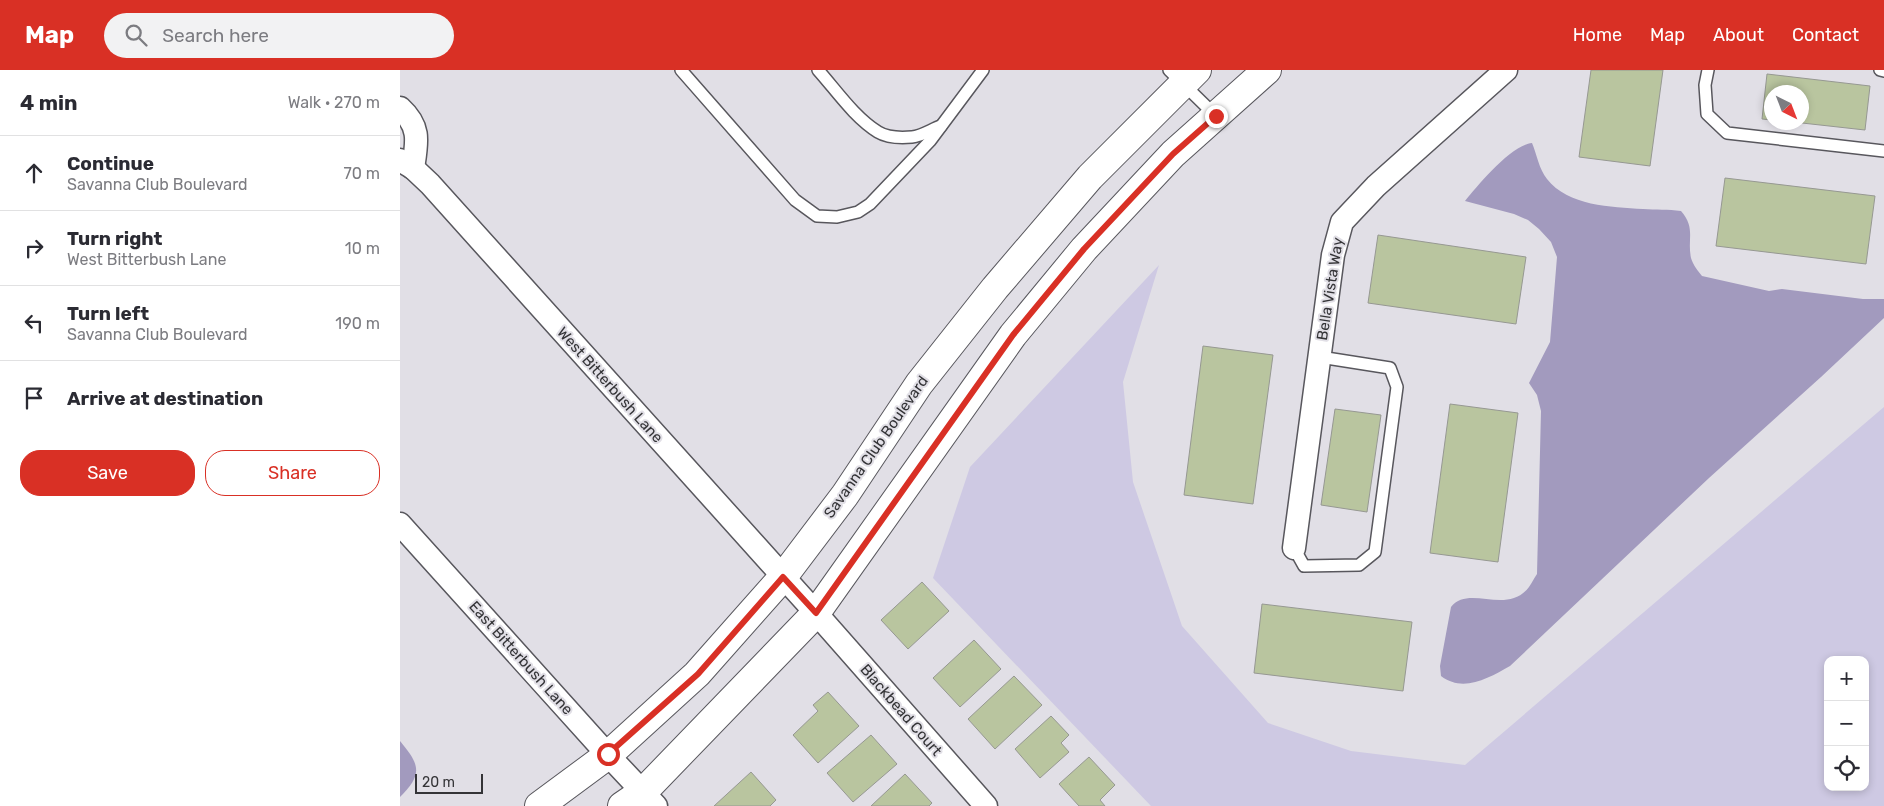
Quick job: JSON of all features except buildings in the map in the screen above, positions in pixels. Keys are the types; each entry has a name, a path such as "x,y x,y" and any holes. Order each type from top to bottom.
{"street":[{"path":"641,801 816,613 1013,335 1084,249 1173,154 1267,70"},
{"name":"Bella Vista Way","path":"1294,548 1333,255 1342,222 1376,186 1506,70"},
{"name":"Savanna Club Boulevard","path":"539,806 608,754 698,674 783,577 845,495 919,384 995,288 1090,177 1183,75"},
{"path":"400,108 414,125 417,140 407,164"},
{"name":"West Bitterbush Lane","path":"407,164 816,613"},
{"name":"East Bitterbush Lane","path":"400,524 608,754 641,801"},
{"name":"Blackbead Court","path":"816,613 986,806"}],"lane":[{"path":"681,70 795,200 817,216 837,217 858,212 870,204 930,141 983,70"},
{"path":"818,70 858,114 878,132 899,138 914,137 942,126"},
{"path":"1708,70 1704,85 1707,114 1727,133 1884,151"},
{"path":"1880,70 1884,71"},
{"path":"1183,75 1216,116"},
{"path":"1294,548 1304,566 1359,565 1375,552 1397,387 1390,368 1320,358"}],"shaded area":[{"path":"1532,143 1544,175 1556,188 1566,195 1604,206 1681,211 1686,217 1690,228 1691,258 1702,276 1769,291 1782,289 1863,299 1884,299 1884,318 1709,478 1510,666 1476,682 1458,683 1449,681 1441,676 1440,666 1451,607 1459,601 1468,598 1510,599 1520,595 1529,587 1537,574 1541,411 1537,395 1529,383 1550,342 1557,257 1551,242 1528,220 1514,214 1465,201 1486,176 1505,158 1524,145"},
{"path":"1159,265 1123,382 1133,482 1182,626 1268,723 1351,751 1465,765 1884,407 1884,806 1151,806 933,578 970,467"},
{"path":"400,741 412,757 416,769 413,782 400,797"}],"route":[{"path":"608,754 698,674 783,577 816,613 1013,335 1084,249 1173,154 1216,116"}]}
